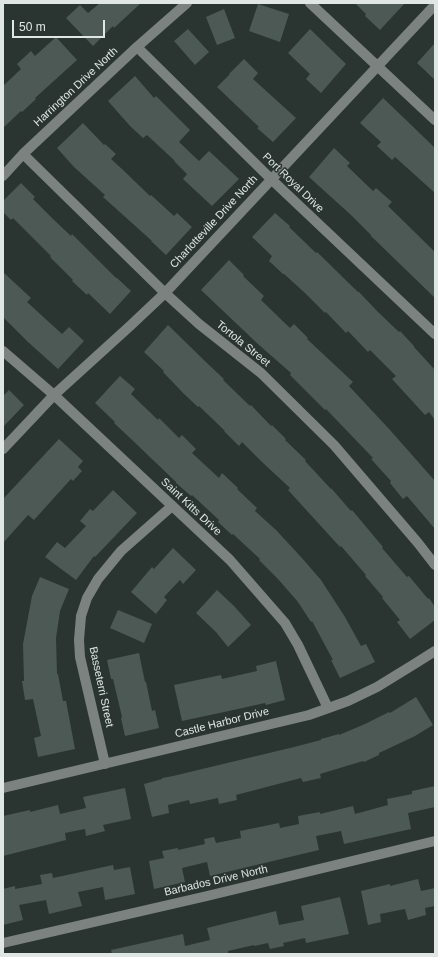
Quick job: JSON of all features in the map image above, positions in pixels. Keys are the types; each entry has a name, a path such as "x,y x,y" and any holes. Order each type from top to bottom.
{"street":[{"name":"Harrington Drive North","path":"3,176 23,154 137,47 187,3"},
{"path":"310,3 435,120"},
{"name":"Charlotteville Drive North","path":"3,449 54,395 165,293 435,5"},
{"name":"Port Royal Drive","path":"137,47 271,179 435,334"},
{"name":"Tortola Street","path":"23,154 165,293 199,324 261,373 334,445 418,543 435,566"},
{"name":"Saint Kitts Drive","path":"3,352 54,395 230,560 285,623 298,645 328,708"},
{"name":"Basseterri Street","path":"105,764 80,657 79,640 81,616 90,592 98,579 121,551 172,506"},
{"name":"Castle Harbor Drive","path":"3,788 309,715 348,702 377,687 435,651"},
{"name":"Barbados Drive North","path":"3,943 199,898 435,841"}],"building":[{"path":"100,3 141,3 114,28 113,26 93,46 66,18 80,5 88,13"},
{"path":"355,3 405,3 380,30 365,16 366,14"},
{"path":"258,4 289,14 280,42 249,31"},
{"path":"224,9 235,38 217,45 206,17"},
{"path":"188,29 209,52 195,65 174,41"},
{"path":"310,29 346,64 321,93 306,79 310,74 288,53"},
{"path":"56,37 77,60 3,128 3,86 21,69 17,64 31,51 35,56"},
{"path":"435,43 435,80 417,63"},
{"path":"244,59 258,73 253,79 296,118 273,142 257,128 259,127 217,87 229,75 230,76 229,74"},
{"path":"135,76 154,98 156,96 190,130 179,142 199,161 209,151 239,179 212,206 183,179 187,174 175,161 147,135 143,138 108,101"},
{"path":"383,98 435,148 435,193 395,157 392,160 377,146 381,142 360,123"},
{"path":"83,123 104,145 105,144 116,154 111,159 150,196 151,195 174,216 177,213 192,227 166,255 103,197 105,195 74,167 57,148"},
{"path":"334,148 350,163 347,166 373,191 376,188 392,202 388,206 435,252 435,298 351,215 309,177"},
{"path":"21,183 35,197 33,199 54,220 71,236 72,234 131,291 110,314 88,293 87,295 72,281 73,280 50,257 51,256 13,218 11,220 3,212 3,201"},
{"path":"275,213 399,332 400,331 435,370 435,420 429,412 425,415 392,379 396,376 370,350 368,352 348,331 346,333 326,312 325,313 269,261 272,256 252,237"},
{"path":"229,260 264,296 261,300 290,328 294,324 308,338 307,339 353,382 349,386 435,481 435,529 407,496 403,499 390,483 391,481 371,459 373,458 326,409 325,410 290,375 291,373 201,290"},
{"path":"3,272 31,298 27,302 62,334 69,327 84,341 58,369 3,317"},
{"path":"168,325 224,379 223,380 286,439 285,440 306,460 305,461 351,511 352,510 407,577 409,576 428,599 429,598 435,607 435,620 410,639 397,622 400,620 365,576 366,575 288,490 290,488 242,442 239,446 199,406 198,407 183,393 163,372 164,371 144,352"},
{"path":"120,376 135,389 131,394 158,420 159,418 179,438 182,435 196,449 192,453 219,478 222,473 238,488 237,489 257,508 255,511 276,530 301,557 321,580 345,617 361,646 366,644 375,662 340,678 331,660 333,660 312,621 311,622 298,602 278,579 259,560 260,559 218,522 219,520 192,495 191,496 176,483 95,403"},
{"path":"9,390 24,405 3,427 3,396"},
{"path":"59,439 83,461 78,467 82,471 73,481 71,479 34,520 28,515 3,543 3,499"},
{"path":"113,490 137,513 95,557 94,556 76,580 45,557 57,542 65,548 86,526 80,521 90,509 93,511"},
{"path":"173,548 196,570 183,584 180,580 164,597 167,600 156,614 131,592 152,567 154,569"},
{"path":"40,577 69,589 60,611 56,638 57,674 63,701 66,701 75,749 38,757 34,738 41,736 33,699 25,700 22,681 24,681 23,644 32,596"},
{"path":"217,590 251,625 228,647 216,632 196,613"},
{"path":"118,610 152,624 144,643 110,628"},
{"path":"139,653 152,711 155,710 159,728 125,736 113,679 111,679 107,660"},
{"path":"276,661 285,700 182,721 174,685 221,675 222,679 257,671 256,666"},
{"path":"416,697 433,725 364,762 363,761 320,774 321,778 303,782 301,778 236,795 237,800 219,804 218,798 190,804 189,800 168,805 169,813 152,817 144,784 162,778 339,735 389,712 390,713"},
{"path":"435,786 435,807 408,813 411,829 344,844 341,831 316,836 319,850 210,876 207,862 182,868 185,882 154,889 149,861 164,858 162,851 178,848 178,850 205,844 204,839 214,837 216,843 241,838 240,831 279,823 280,828 299,824 298,816 320,812 320,814 353,806 355,814 388,805 387,799 412,794 412,791"},
{"path":"125,788 131,819 103,825 105,831 86,836 85,829 65,833 66,840 3,856 3,816 30,810 30,812 58,805 60,814 86,808 83,797"},
{"path":"113,865 114,870 130,867 135,894 105,900 103,887 78,892 82,906 49,914 46,900 19,905 23,920 3,925 3,889 15,886 15,889 42,884 40,875 52,873 53,878"},
{"path":"418,879 421,891 435,888 435,906 425,908 426,915 408,920 405,909 380,914 381,922 368,925 361,891"},
{"path":"340,897 349,934 306,943 305,938 283,943 284,946 270,949 268,943 254,945 228,951 228,954 112,954 111,950 183,934 185,946 210,940 207,928 276,911 279,925 304,920 301,906"}]}
